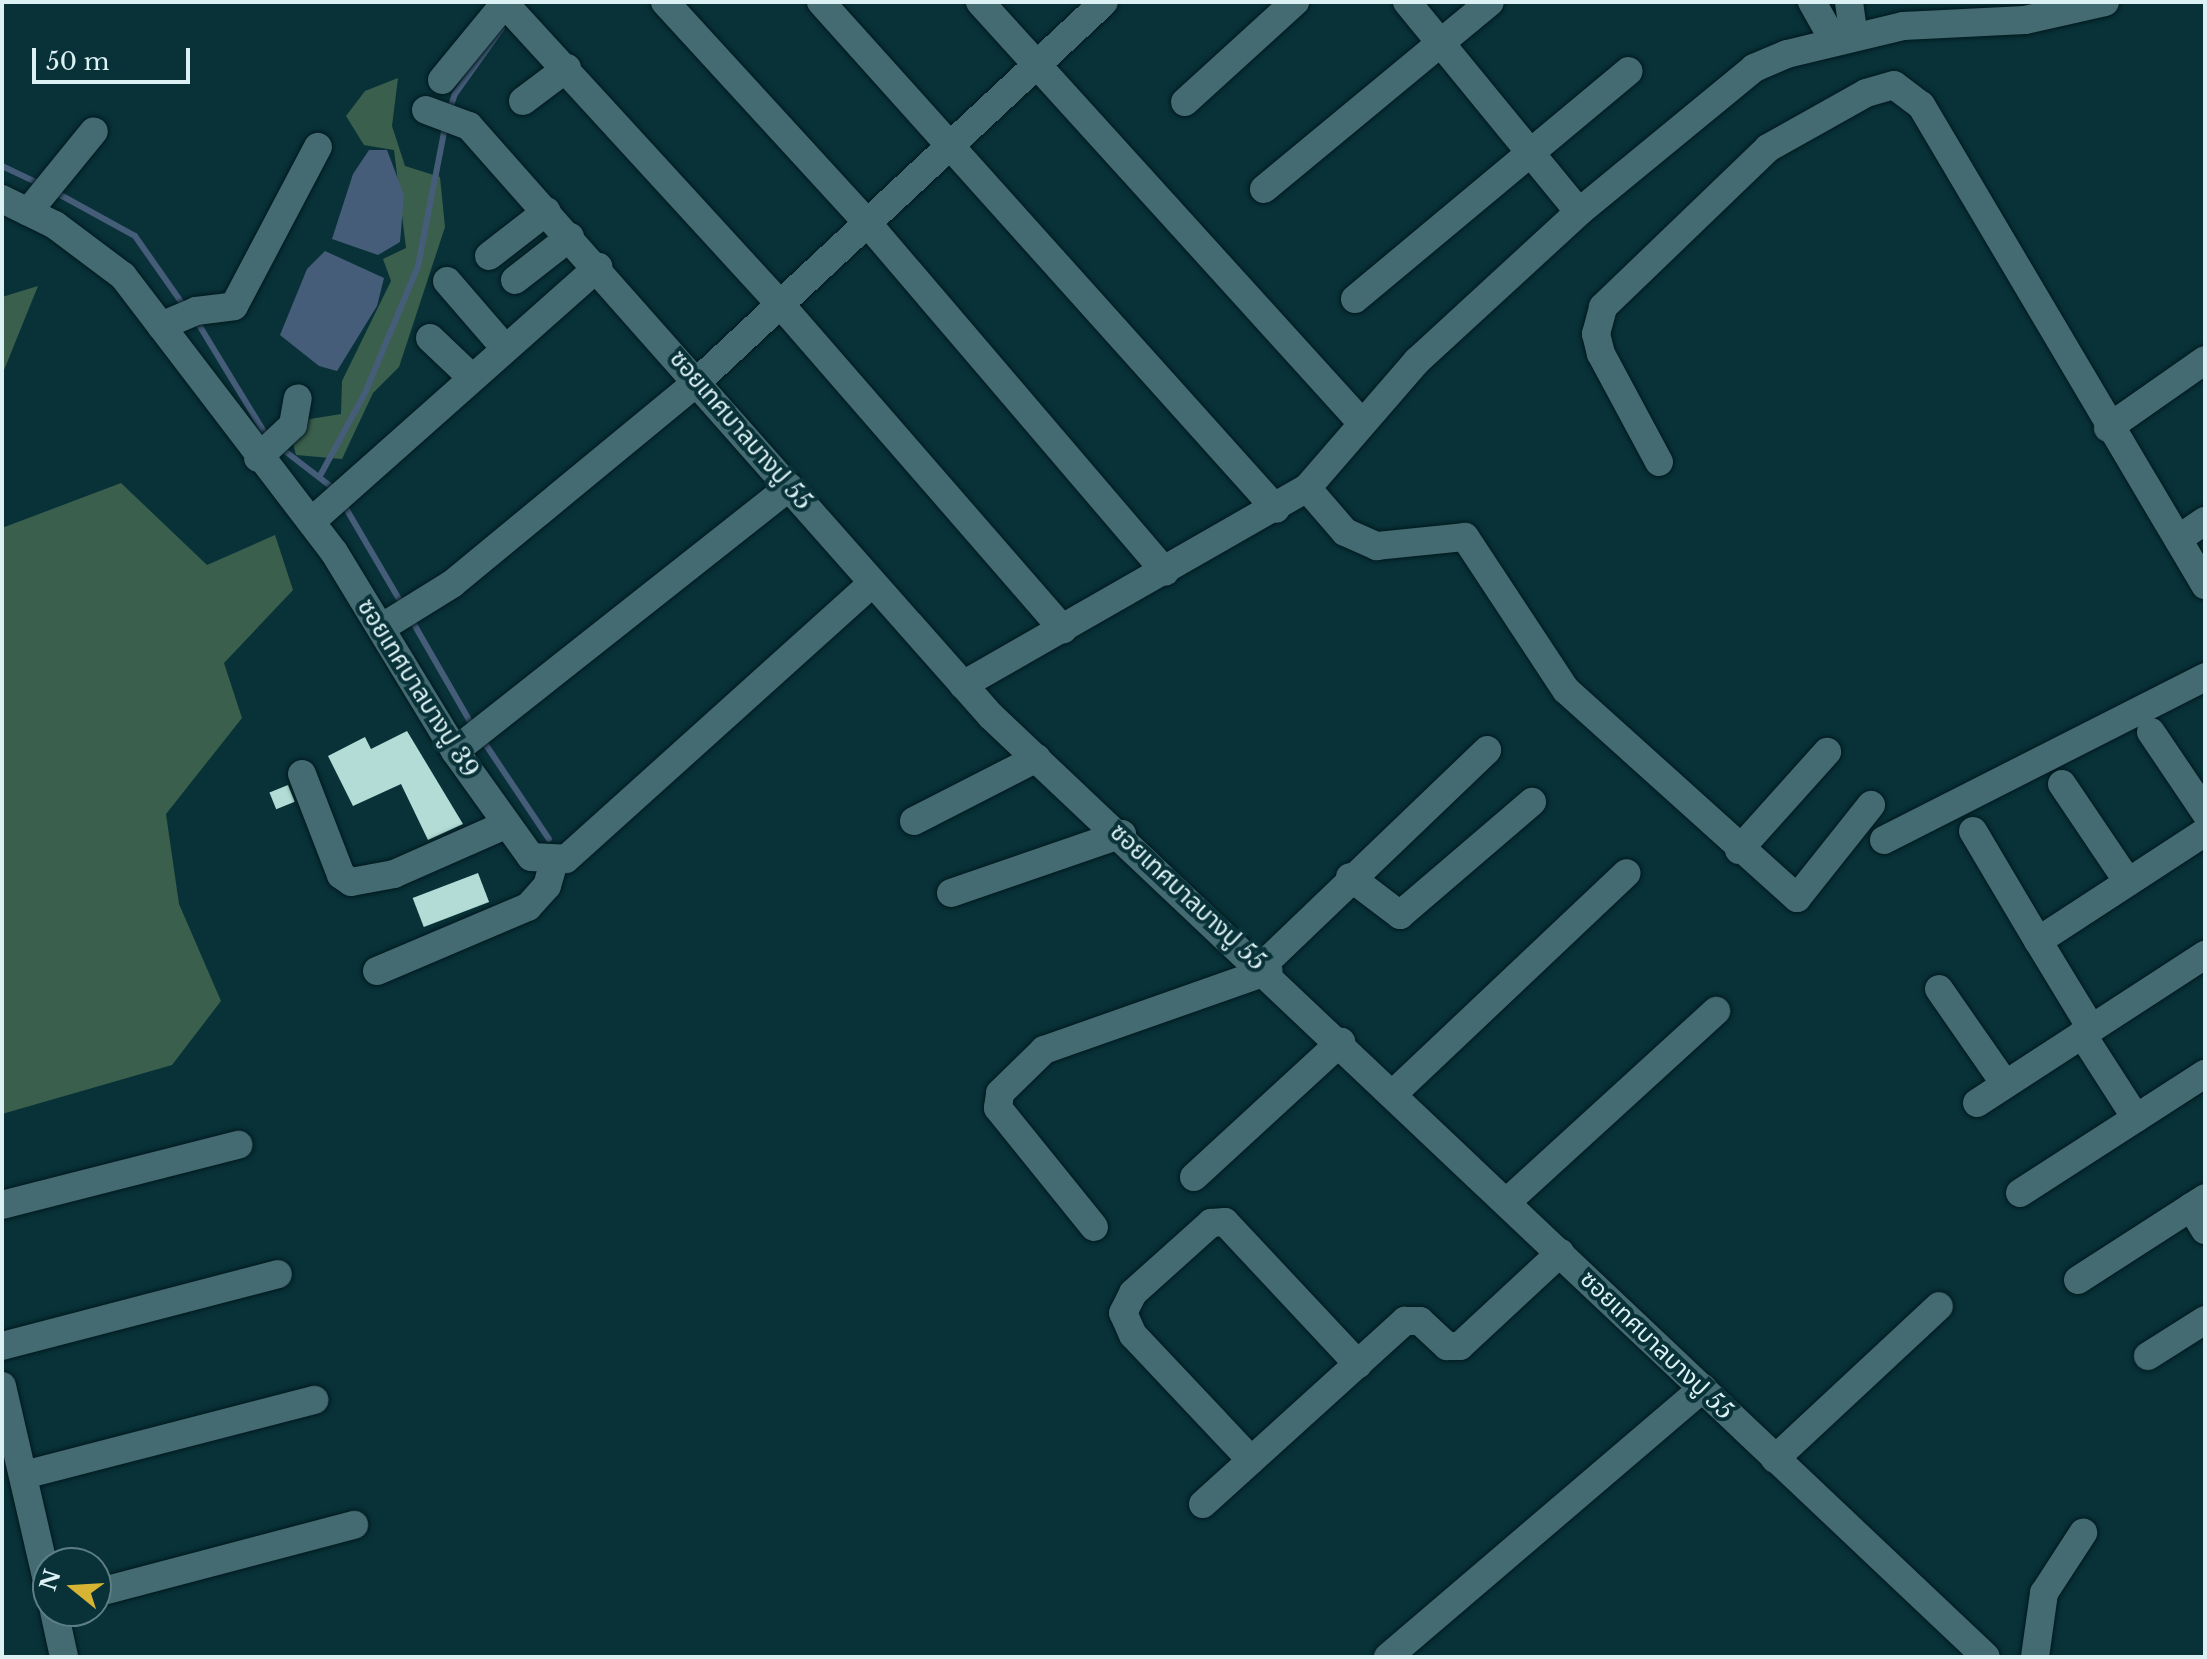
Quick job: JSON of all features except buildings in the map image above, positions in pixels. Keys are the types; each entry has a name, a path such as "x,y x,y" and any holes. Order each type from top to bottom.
{"street":[{"path":"665,2 869,225 1165,572"},
{"path":"821,2 1276,509"},
{"path":"980,2 1361,422"},
{"path":"399,619 698,381 869,225 1104,2"},
{"path":"1185,102 1295,2"},
{"path":"1407,2 1579,212"},
{"path":"1264,189 1490,2"},
{"path":"1812,2 1844,39"},
{"path":"1844,39 1849,2"},
{"path":"963,685 1276,509 1307,488 1417,361 1579,212 1754,68 1844,39 1903,26 2068,14 2105,2"},
{"path":"442,80 511,9 781,305 1063,629"},
{"path":"523,101 567,68"},
{"path":"1355,299 1629,71"},
{"path":"1659,462 1601,354 1596,334 1603,307 1768,148 1866,93 1894,85 1921,105 2108,428 2205,585"},
{"name":"ซอยเทศบาลบางปู 55","path":"441,115 469,126 547,211 963,685 1986,1657"},
{"path":"39,197 94,131"},
{"path":"178,319 226,309 243,294 318,147"},
{"name":"ซอยเทศบาลบางปู 39","path":"2,199 39,197 98,254 178,319 267,450 320,512 399,619 470,739 505,825 531,857 554,862"},
{"path":"489,256 547,211"},
{"path":"515,280 570,237"},
{"path":"320,512 470,376 598,267"},
{"path":"447,281 504,347"},
{"path":"430,338 470,376"},
{"path":"2108,428 2205,360"},
{"path":"267,450 293,425 298,398"},
{"path":"470,739 789,487"},
{"path":"1307,488 1345,532 1377,546 1465,537 1566,690 1739,850 1797,898 1871,805"},
{"path":"2178,539 2205,521"},
{"path":"377,971 528,907 541,897 554,862 575,851 872,583"},
{"path":"1884,840 2205,677"},
{"path":"2151,732 2205,812"},
{"path":"1094,1227 998,1108 1000,1093 1044,1050 1265,969 1350,877 1487,750"},
{"path":"1739,850 1827,752"},
{"path":"914,821 1037,758"},
{"path":"302,774 341,875 351,882 394,874 505,825"},
{"path":"2062,784 2128,882"},
{"path":"1350,877 1400,915 1532,802"},
{"path":"1973,831 2136,1118"},
{"path":"2038,941 2205,832"},
{"path":"951,893 1122,834"},
{"path":"1394,1093 1627,873"},
{"path":"1977,1103 2205,955"},
{"path":"1939,989 2005,1084"},
{"path":"1508,1201 1716,1011"},
{"path":"1194,1177 1341,1042"},
{"path":"2020,1193 2205,1074"},
{"path":"2,1205 238,1145"},
{"path":"2078,1280 2200,1212"},
{"path":"1251,1460 1133,1335 1123,1313 1133,1293 1211,1223 1225,1222 1358,1364"},
{"path":"1203,1504 1405,1321 1420,1321 1447,1346 1460,1346 1560,1253"},
{"path":"2,1346 278,1274"},
{"path":"1775,1459 1939,1306"},
{"path":"2148,1356 2205,1320"},
{"path":"2,1386 40,1547"},
{"path":"1388,1657 1703,1388"},
{"path":"24,1475 314,1400"},
{"path":"112,1589 354,1525"},
{"path":"2035,1657 2044,1593 2083,1533"},
{"path":"57,1627 64,1657"}],"green space":[{"path":"398,78 392,126 405,166 440,177 445,227 399,367 373,393 342,459 296,455 289,429 304,420 341,414 342,381 391,281 383,259 406,248 394,150 364,145 346,116 365,91"},
{"path":"38,286 2,375 2,297"},
{"path":"121,483 207,565 275,535 293,590 224,663 242,718 166,814 179,904 221,1001 172,1065 2,1114 2,528"}],"water":[{"path":"369,150 387,150 404,195 400,242 378,255 332,239 353,174"},
{"path":"325,251 384,278 377,306 337,371 319,366 280,335 307,269"}],"waterway":[{"path":"449,112 455,94 502,28"},
{"path":"321,474 365,393 418,266 445,127"},
{"path":"2,166 42,185"},
{"path":"55,192 135,236 184,306"},
{"path":"196,320 267,437"},
{"path":"281,448 334,489"},
{"path":"344,505 403,606"},
{"path":"411,619 473,727"},
{"path":"482,739 549,839"}]}
